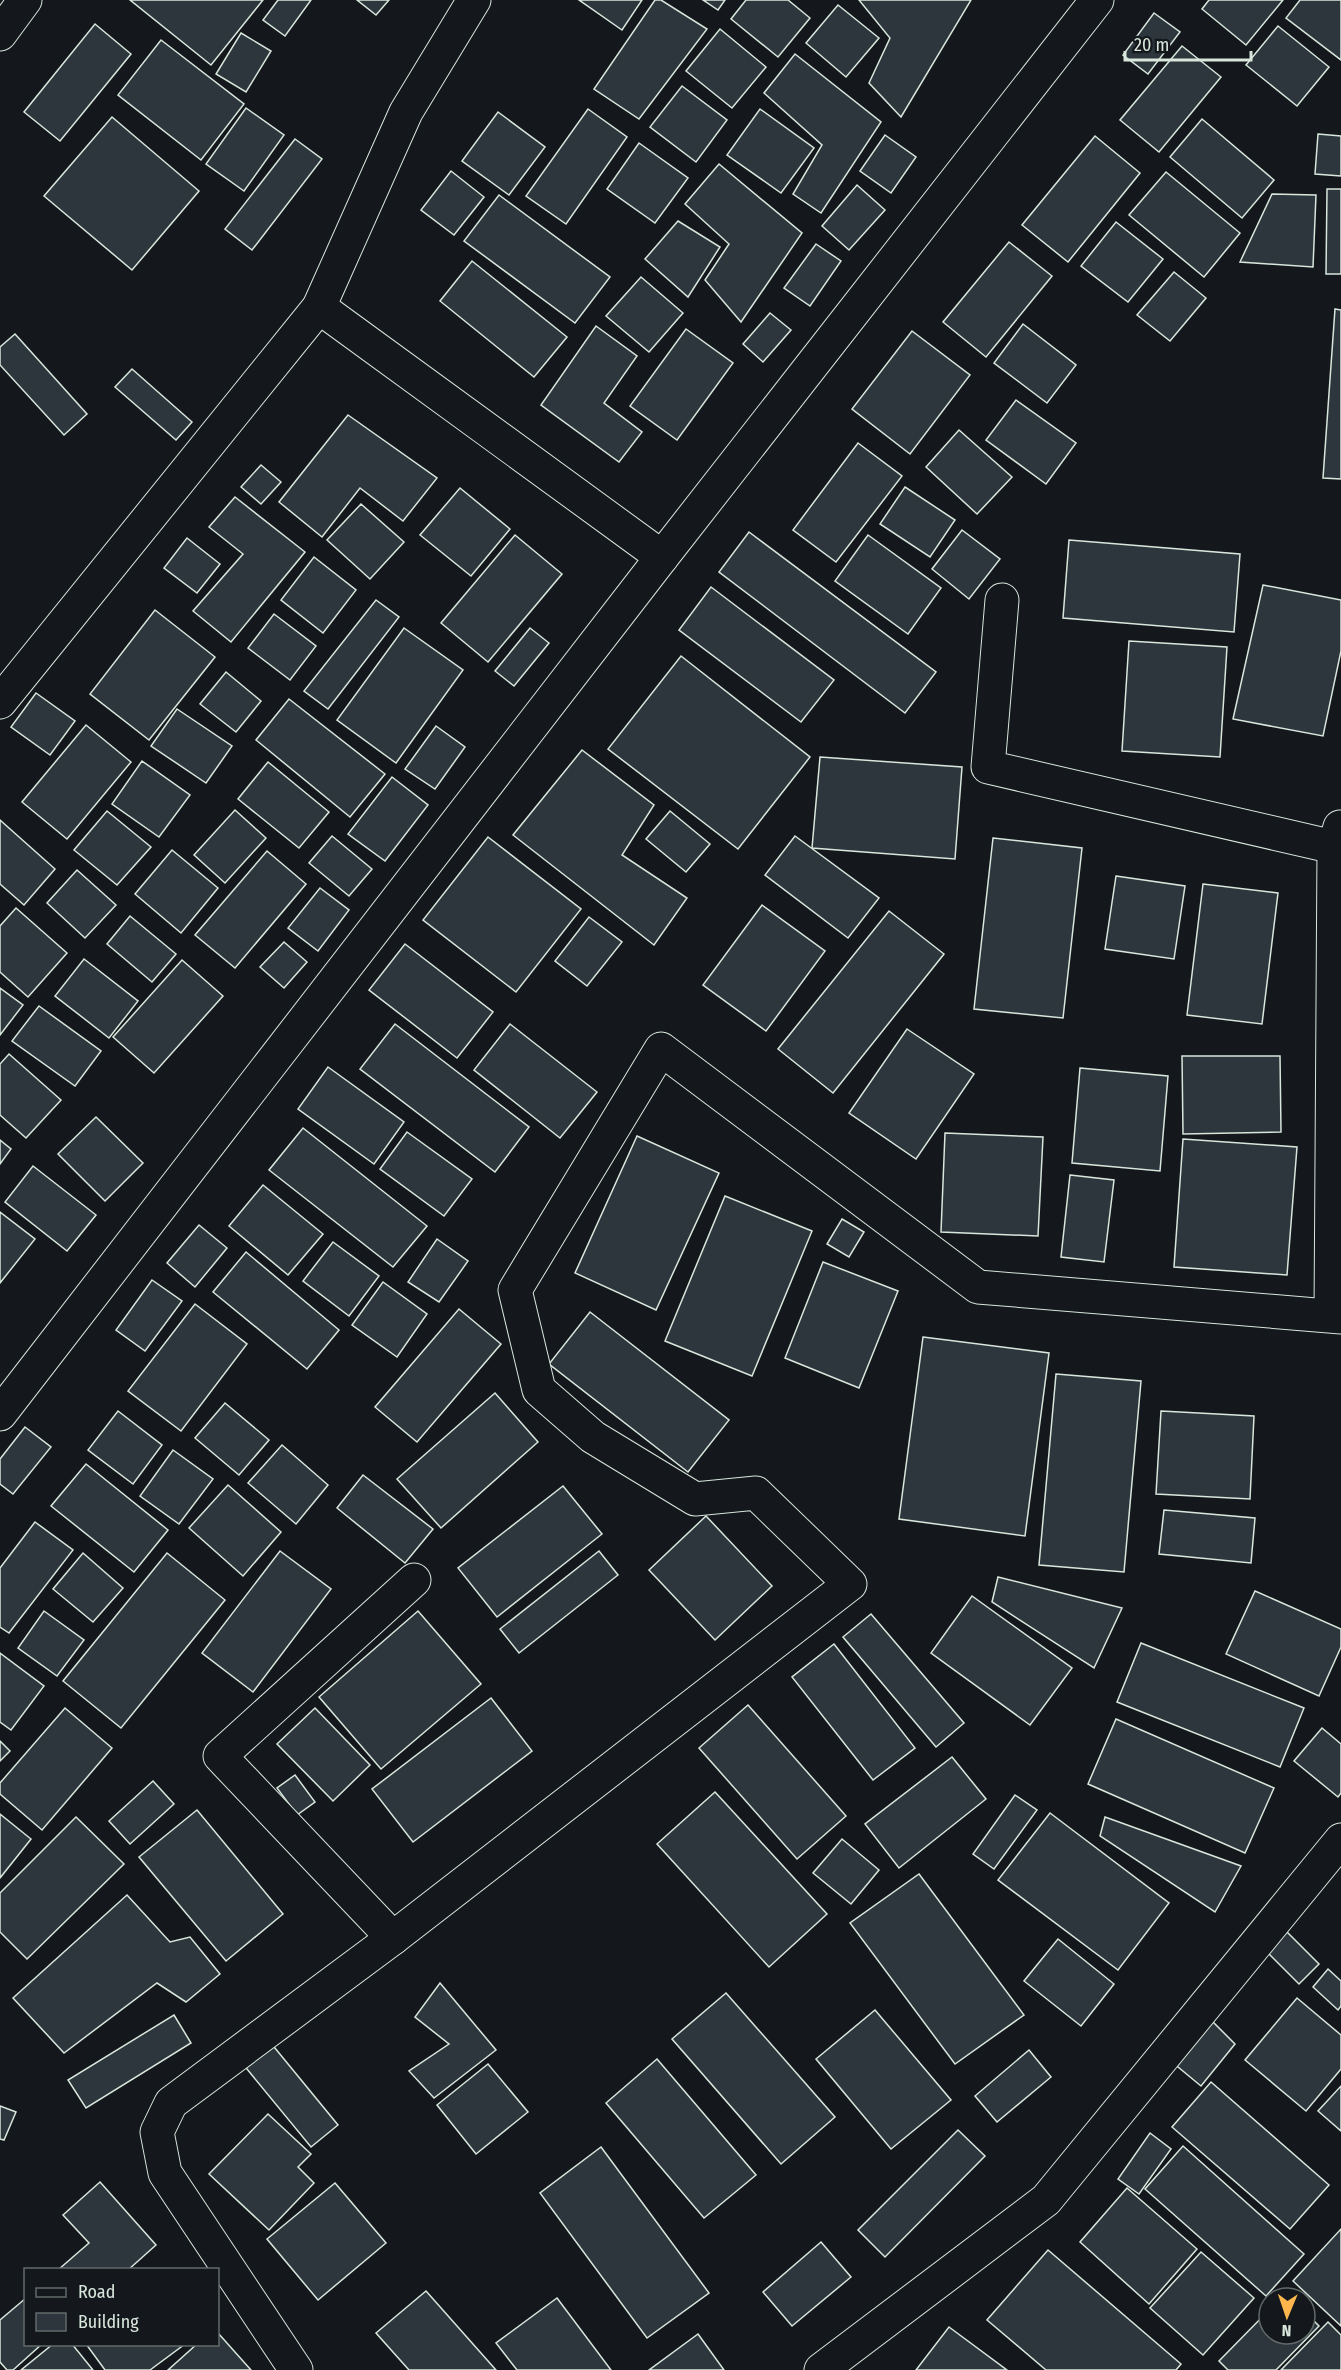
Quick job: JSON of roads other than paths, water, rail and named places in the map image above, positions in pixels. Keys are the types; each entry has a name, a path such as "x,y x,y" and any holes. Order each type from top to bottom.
{"street":[{"path":"0,34 25,0"},
{"path":"4,692 318,307 406,112 474,0"},
{"path":"0,1414 662,557 1097,0"},
{"path":"318,307 662,557"},
{"path":"296,2370 165,2173 157,2132 171,2103 393,1938 850,1584 756,1493 694,1499 593,1437 539,1390 515,1290 661,1049 978,1287 1336,1316 1338,836 988,767 1002,600"},
{"path":"393,1938 220,1756 414,1580"},
{"path":"821,2370 1046,2200 1341,1840"}]}
